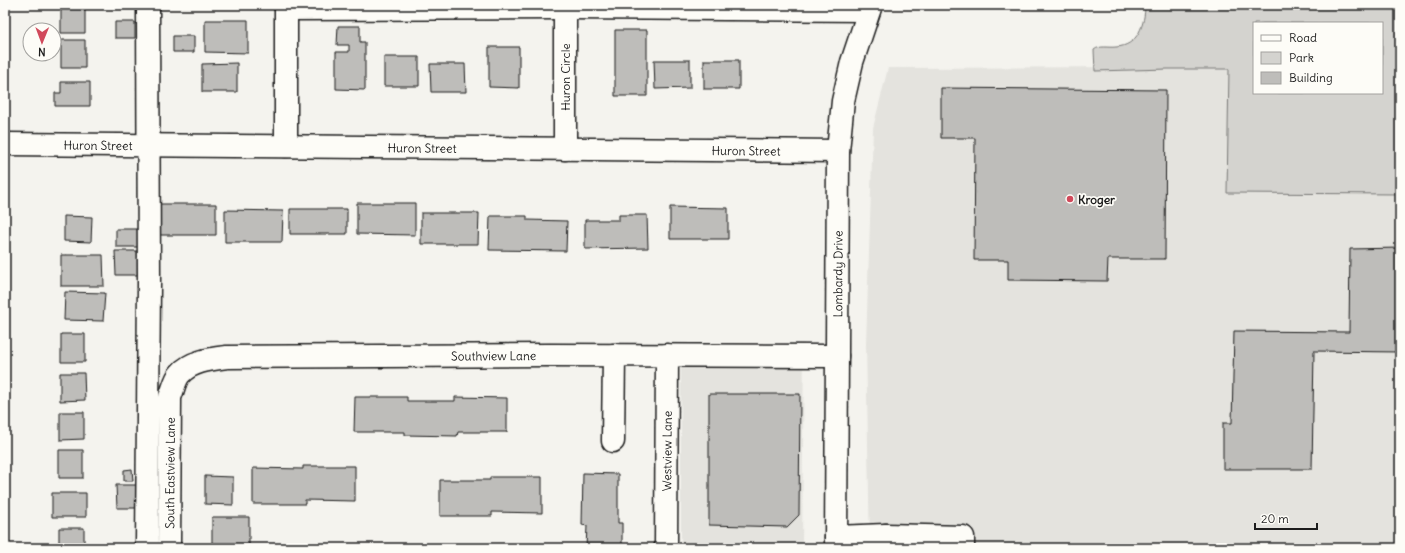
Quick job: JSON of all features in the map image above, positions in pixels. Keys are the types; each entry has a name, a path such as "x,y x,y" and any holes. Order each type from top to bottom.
{"street":[{"path":"147,548 149,145 148,5"},
{"name":"Huron Circle","path":"565,6 565,148"},
{"path":"286,146 286,7 870,7"},
{"name":"Lombardy Drive","path":"836,543 838,151 843,101 852,62 870,7"},
{"name":"Huron Street","path":"5,144 838,151"},
{"path":"613,441 614,355"},
{"name":"Southview Lane","path":"170,397 179,374 194,363 227,357 614,355 837,356"},
{"name":"Westview Lane","path":"666,548 667,355"},
{"name":"South Eastview Lane","path":"169,548 170,397"},
{"path":"836,543 886,542 963,537 963,548"}],"shaded area":[{"path":"1155,5 1400,5 1400,548 870,548 866,344 873,128 888,68 1154,67"},
{"path":"804,343 802,548 681,548 681,344"}],"green space":[{"path":"1145,5 1400,5 1400,194 1227,193 1229,69 1095,71 1094,50 1101,47 1124,46 1130,43 1139,33 1144,19"}],"building":[{"path":"61,5 85,6 85,33 62,33"},
{"path":"205,20 248,20 248,53 205,52"},
{"path":"115,22 135,22 135,38 115,38"},
{"path":"338,26 360,26 360,42 365,42 365,90 336,89 336,52 349,52 349,45 337,45"},
{"path":"615,30 647,30 647,96 615,96"},
{"path":"173,36 194,36 194,52 173,52"},
{"path":"62,40 85,40 85,68 61,68"},
{"path":"489,47 519,47 519,88 489,87"},
{"path":"384,57 419,57 419,86 384,86"},
{"path":"654,60 690,60 690,88 655,89"},
{"path":"704,60 739,60 739,89 704,89"},
{"path":"237,63 237,92 202,92 202,64"},
{"path":"430,64 465,64 466,92 431,92"},
{"path":"61,82 90,82 90,106 55,106 55,93 61,93"},
{"name":"Kroger","path":"941,88 1166,90 1165,259 1108,259 1107,281 1008,280 1008,260 974,260 975,138 941,138"},
{"path":"357,203 415,203 415,235 357,234"},
{"path":"158,204 216,204 216,235 158,235"},
{"path":"670,207 728,208 728,239 670,239"},
{"path":"290,209 347,209 347,234 290,234"},
{"path":"225,210 283,211 282,242 225,242"},
{"path":"421,213 479,213 478,244 421,244"},
{"path":"619,215 647,215 648,248 585,249 585,220 619,220"},
{"path":"64,216 92,217 91,242 64,241"},
{"path":"490,216 527,216 527,220 567,221 566,251 489,250"},
{"path":"116,229 138,229 138,247 116,247"},
{"path":"1400,248 1400,352 1314,351 1312,469 1223,469 1223,423 1232,423 1234,331 1349,332 1350,249"},
{"path":"115,251 138,251 139,275 116,275"},
{"path":"61,255 103,255 104,286 61,286"},
{"path":"65,292 105,293 103,321 64,320"},
{"path":"61,334 85,334 85,362 61,362"},
{"path":"60,373 84,373 85,400 60,401"},
{"path":"709,394 800,394 799,515 787,527 709,525"},
{"path":"355,397 407,397 407,401 455,401 455,397 507,398 507,432 458,432 457,436 405,435 405,432 354,432"},
{"path":"60,412 84,412 84,439 60,440"},
{"path":"59,450 83,450 83,478 59,478"},
{"path":"303,466 355,466 355,501 305,500 305,504 253,504 253,468 303,469"},
{"path":"132,469 133,481 124,481 124,470"},
{"path":"583,473 618,474 618,523 622,523 622,548 586,548 587,526 582,525"},
{"path":"205,476 233,477 233,505 205,504"},
{"path":"490,477 542,477 542,513 492,512 492,516 440,516 440,480 490,480"},
{"path":"116,485 140,485 140,508 117,508"},
{"path":"52,493 86,493 86,517 52,517"},
{"path":"212,517 249,517 249,548 212,548"},
{"path":"59,528 84,528 84,548 59,548"},
{"path":"105,545 125,545 125,548 104,548"}],"place":[{"name":"Kroger","path":"1070,199"}]}
